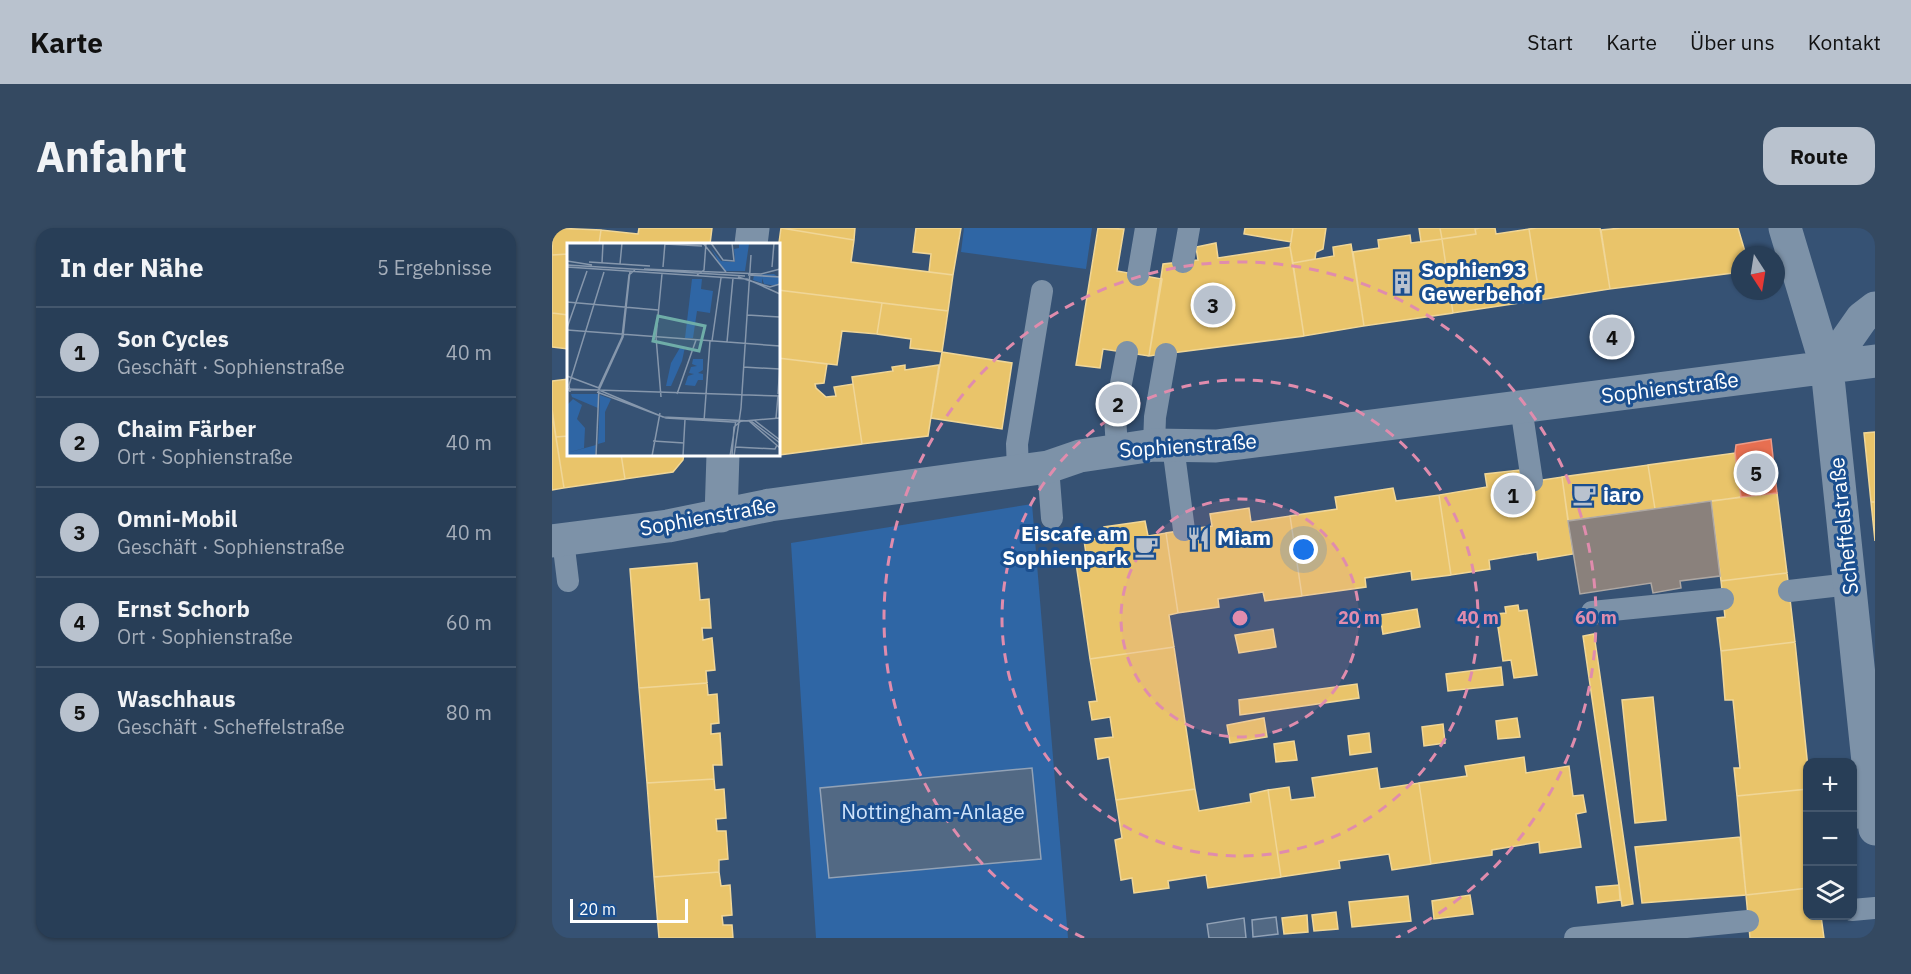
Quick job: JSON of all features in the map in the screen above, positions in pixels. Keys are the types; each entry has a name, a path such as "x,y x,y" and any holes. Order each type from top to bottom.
{"street":[{"path":"751,243 753,228"},
{"name":"Scheffelstraße","path":"1785,228 1827,368 1850,584 1868,687 1865,811"},
{"path":"1827,368 1862,318 1875,308"},
{"name":"Sophienstraße","path":"558,541 668,526 770,505 1033,469 1080,456 1117,450 1164,445 1216,446 1875,362"},
{"path":"721,516 723,456"}],"lane":[{"path":"1138,275 1146,228"},
{"path":"1183,262 1189,228"},
{"path":"1042,291 1017,444 1033,469 1052,518"},
{"path":"1117,450 1115,415 1127,352"},
{"path":"1166,354 1155,417 1184,530"},
{"path":"1521,407 1532,481"},
{"path":"558,541 568,581"},
{"path":"1789,591 1850,584"},
{"path":"1592,612 1723,599"},
{"path":"1857,910 1875,908"},
{"path":"1575,938 1638,934 1749,921"}],"green space":[{"path":"964,228 1092,228 1086,269 961,252"},
{"name":"Nottingham-Anlage","path":"1032,504 1068,938 816,938 791,543"}],"building: Wohnen":[{"path":"553,228 601,230 599,243 567,243 567,254 552,255"},
{"path":"639,228 712,228 710,243 599,243 601,230 638,234"},
{"path":"781,228 854,240 851,262 953,275 948,311 780,290 779,243"},
{"path":"781,228 855,228 854,240"},
{"path":"916,228 961,228 953,275 929,272 931,254 913,252"},
{"path":"1098,228 1124,229 1117,271 1162,279 1149,356 1103,349 1100,368 1076,365"},
{"path":"1245,228 1293,228 1291,242 1244,234"},
{"path":"1293,228 1326,228 1323,249 1316,252 1315,259 1293,263 1290,247"},
{"path":"1419,228 1440,228 1442,239 1421,242"},
{"path":"1440,228 1480,228 1475,229 1476,234 1442,239"},
{"path":"1495,228 1496,234 1529,229 1540,300 1453,313 1442,239 1476,234 1475,229"},
{"path":"1600,228 1610,289 1540,300 1529,229"},
{"path":"1738,228 1743,246 1731,246 1731,273 1610,289 1601,230"},
{"name":"Sophien93 Gewerbehof","path":"1410,235 1411,243 1442,239 1453,313 1364,326 1353,252 1379,248 1378,240"},
{"path":"1216,243 1218,258 1290,247 1304,336 1149,356 1163,264 1198,260 1196,247"},
{"path":"1351,244 1364,326 1304,336 1293,263 1334,256 1333,247"},
{"path":"567,254 567,315 552,313 552,255"},
{"path":"780,290 882,303 877,334 842,331 837,365 780,358"},
{"path":"882,303 948,311 942,352 910,348 911,339 877,334"},
{"path":"552,313 567,315 567,349 552,347"},
{"path":"942,352 1012,363 1002,429 931,418"},
{"path":"780,358 827,364 824,383 815,384 816,388 826,397 836,396 834,387 853,384 862,444 780,455"},
{"path":"905,365 905,370 939,365 928,436 862,444 852,377 893,371 892,367"},
{"path":"567,379 567,436 556,437 552,409 552,381"},
{"path":"552,413 564,488 552,490"},
{"path":"1875,432 1875,502 1871,502 1864,433"},
{"path":"567,436 567,456 621,456 625,479 564,488 556,437"},
{"path":"1735,453 1741,497 1655,509 1648,465"},
{"path":"621,456 684,456 673,472 625,479"},
{"path":"1648,465 1655,509 1568,521 1562,477"},
{"path":"1520,470 1522,483 1562,477 1573,554 1538,560 1537,552 1489,560 1490,569 1451,575 1439,495 1487,487 1485,474"},
{"path":"1393,488 1396,501 1439,495 1451,575 1412,580 1411,571 1365,578 1366,587 1302,596 1290,516 1337,509 1335,497"},
{"path":"1777,493 1787,573 1721,581 1711,501"},
{"path":"1871,502 1875,502 1875,541"},
{"path":"1249,508 1251,522 1290,516 1302,596 1265,601 1263,592 1218,599 1219,607 1178,613 1166,533 1212,526 1210,514"},
{"path":"1145,521 1148,536 1166,533 1178,613 1169,615 1174,647 1090,659 1076,563 1087,561 1084,540 1106,537 1104,527"},
{"path":"697,563 700,600 709,599 711,628 702,628 703,640 712,638 715,670 706,671 707,683 639,688 630,569"},
{"path":"1787,573 1795,642 1721,651 1717,618 1725,617 1721,581"},
{"path":"1518,605 1519,611 1527,610 1537,675 1514,678 1511,660 1503,661 1496,614 1506,613 1505,607"},
{"path":"1417,609 1420,627 1383,634 1380,615"},
{"path":"1273,629 1276,647 1239,653 1235,635"},
{"path":"1594,634 1633,904 1622,906 1583,636"},
{"path":"1795,642 1807,758 1803,758 1803,789 1737,796 1734,768 1740,768 1733,700 1725,700 1721,651"},
{"path":"1174,647 1195,789 1116,800 1109,757 1098,759 1095,739 1113,737 1110,717 1092,720 1089,702 1097,701 1090,659"},
{"path":"1501,667 1503,685 1448,691 1446,674"},
{"path":"707,683 708,695 717,694 719,723 711,724 711,734 720,733 722,765 713,765 714,779 647,783 639,688"},
{"path":"1357,684 1359,698 1240,715 1239,700"},
{"path":"1653,697 1666,820 1635,823 1622,700"},
{"path":"1264,718 1267,737 1230,743 1227,725"},
{"path":"1517,718 1520,737 1498,739 1496,721"},
{"path":"1443,724 1445,743 1424,746 1422,727"},
{"path":"1369,733 1371,752 1350,755 1348,736"},
{"path":"1294,741 1297,760 1276,762 1274,744"},
{"path":"1524,757 1526,773 1569,766 1573,796 1583,795 1586,812 1576,814 1581,847 1540,853 1539,842 1492,850 1492,855 1431,864 1419,783 1467,776 1465,766"},
{"path":"1377,768 1380,789 1419,783 1431,864 1392,870 1389,854 1339,861 1340,868 1281,877 1268,790 1289,787 1291,800 1315,797 1312,778"},
{"path":"714,779 715,790 724,789 726,818 716,819 717,831 726,831 728,859 719,860 719,872 654,877 647,783"},
{"path":"1195,789 1199,811 1251,802 1250,794 1268,790 1281,877 1208,888 1206,875 1168,881 1169,888 1134,893 1132,878 1121,880 1115,840 1122,838 1116,800"},
{"path":"1803,789 1803,889 1746,895 1737,796"},
{"path":"1740,837 1746,895 1642,903 1635,847"},
{"path":"719,872 721,886 730,885 732,915 722,916 723,925 732,925 733,938 659,938 654,877"},
{"path":"1619,885 1620,900 1598,903 1596,887"},
{"path":"1803,889 1803,920 1822,920 1824,938 1750,938 1746,895"},
{"path":"1470,895 1473,914 1434,919 1432,901"},
{"path":"1408,896 1411,921 1352,927 1349,902"},
{"path":"1336,912 1338,929 1314,931 1312,915"},
{"path":"1307,915 1308,932 1284,934 1282,918"}],"building: Handel":[{"path":"1771,439 1777,493 1741,497 1736,445"}],"building: Industrie":[{"path":"1711,501 1720,576 1680,581 1681,588 1653,593 1651,583 1580,594 1568,521"}],"building: Sonstige":[{"path":"1032,768 1041,859 829,878 820,788"},
{"path":"1276,917 1278,934 1253,937 1252,920"},
{"path":"1244,918 1246,938 1209,938 1207,924"}],"place":[{"name":"Sophien93 Gewerbehof","path":"1403,282"},
{"name":"Omni-Mobil","path":"1213,305"},
{"name":"Ernst Schorb","path":"1612,337"},
{"name":"Chaim Färber","path":"1118,404"},
{"name":"Waschhaus","path":"1756,473"},
{"name":"Son Cycles","path":"1513,495"},
{"name":"iaro","path":"1585,495"},
{"name":"Miam","path":"1199,538"},
{"name":"Eiscafe am Sophienpark","path":"1146,546"}]}
